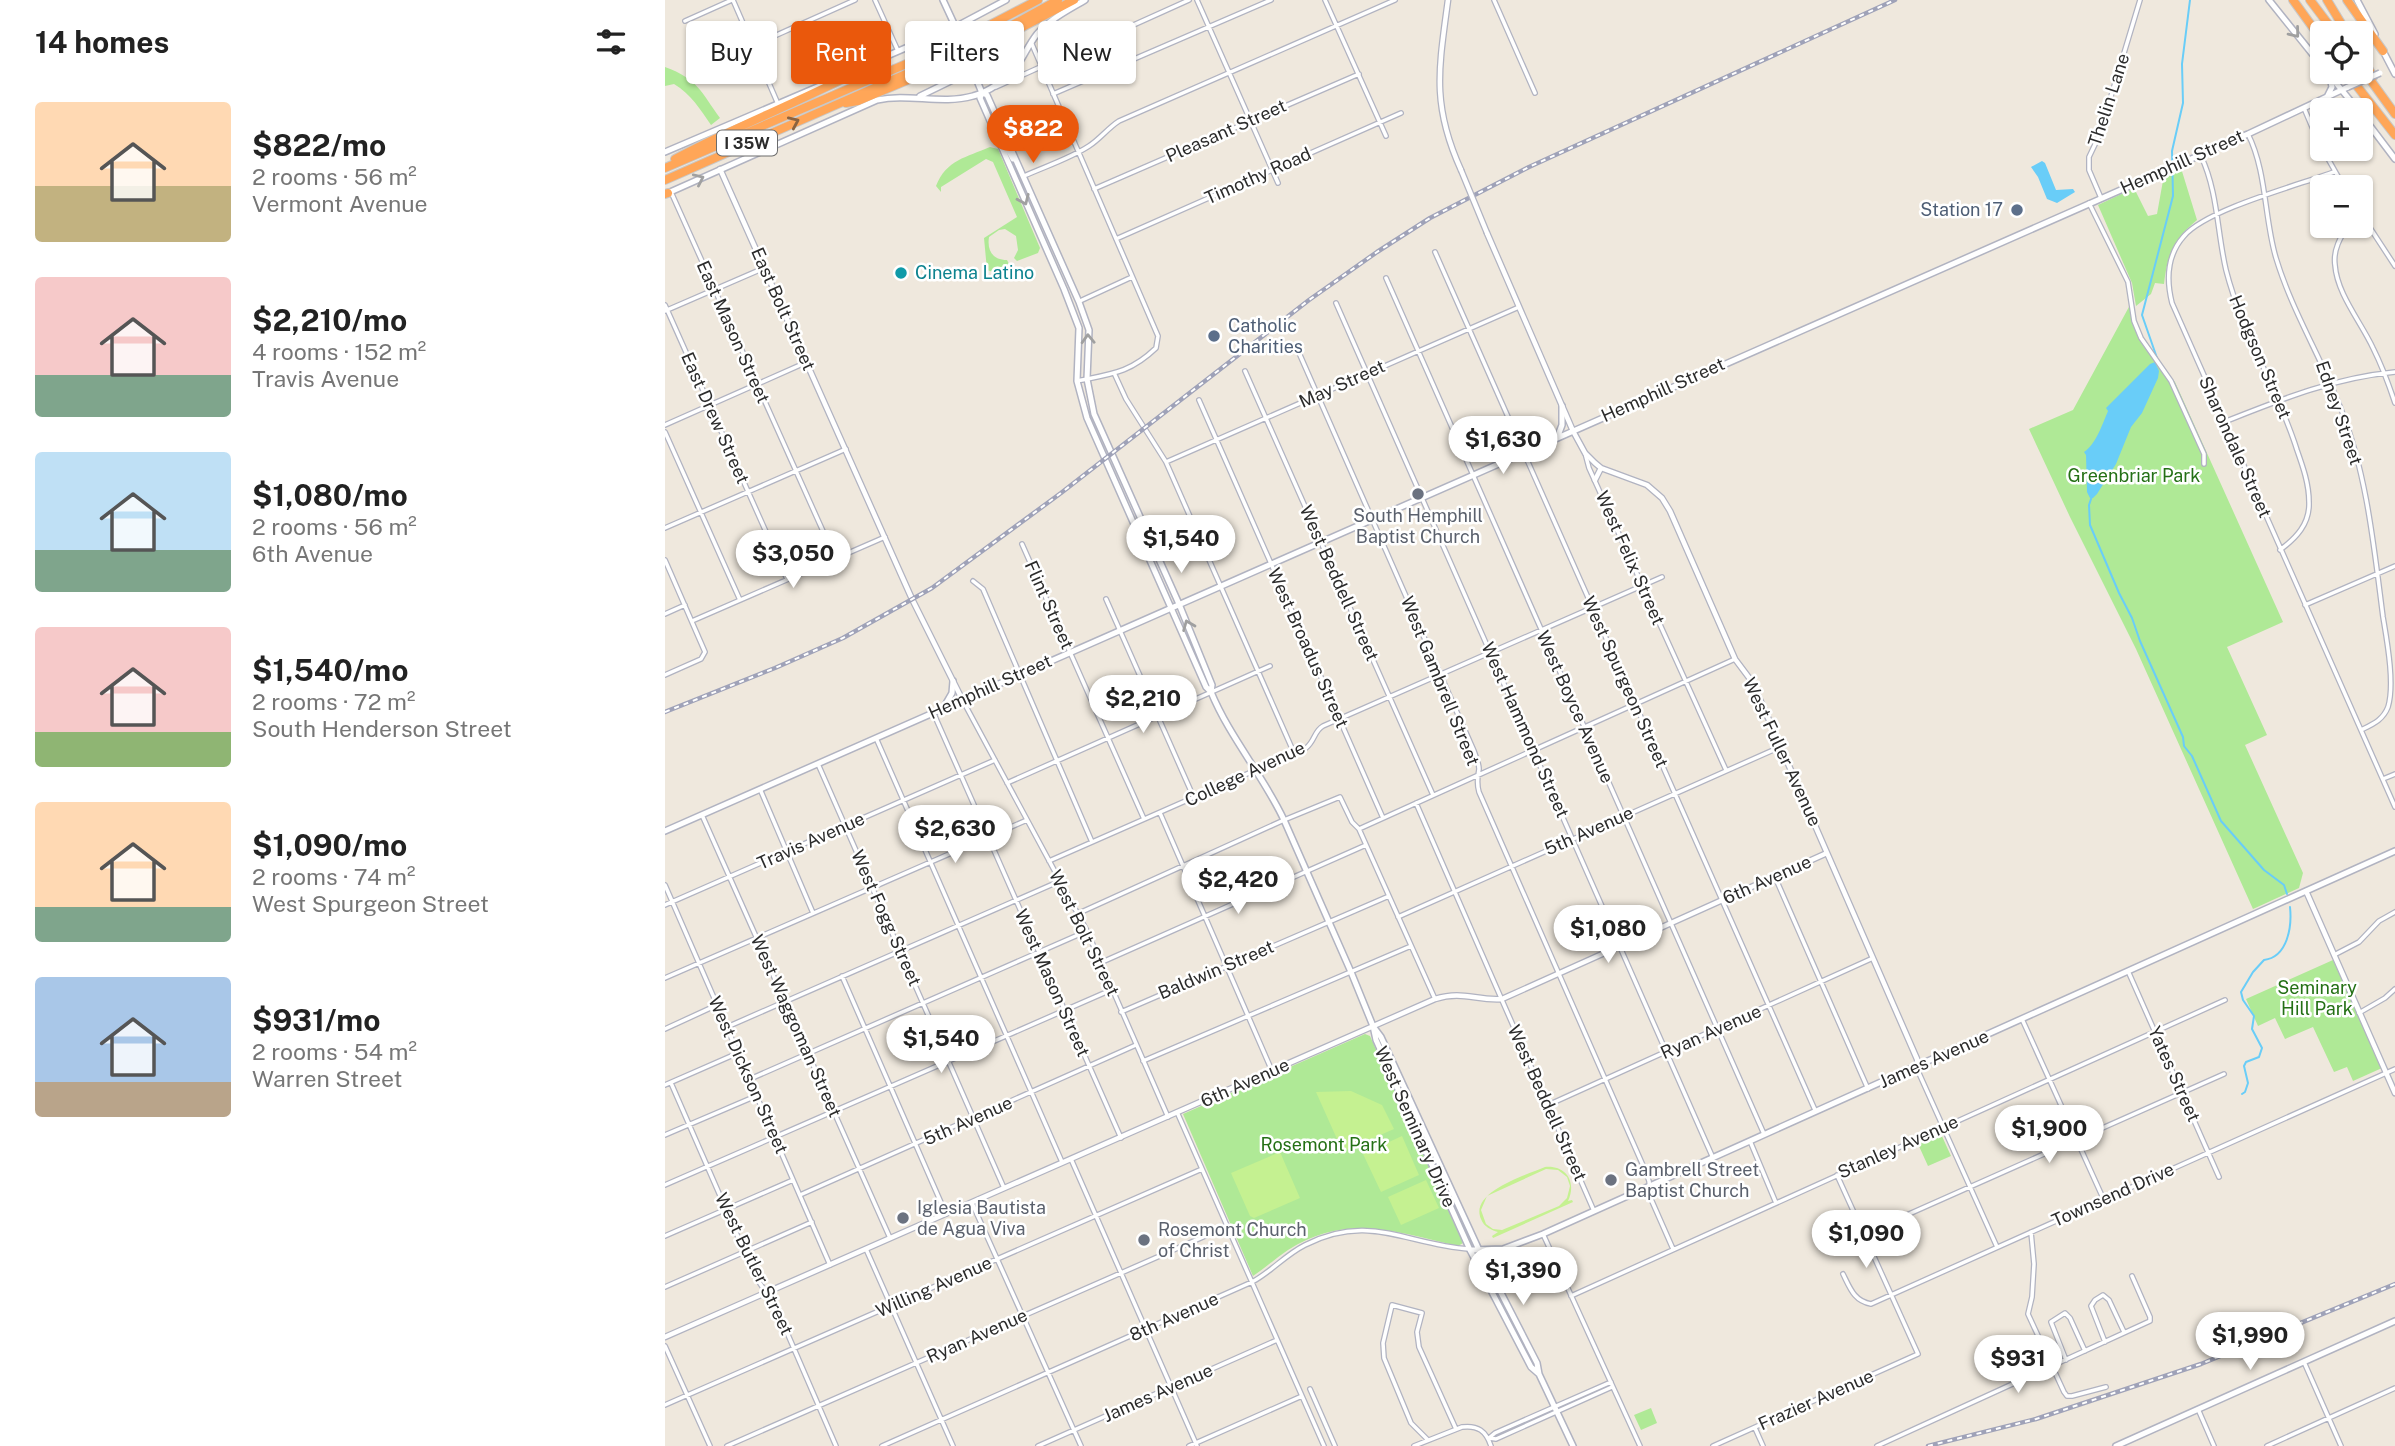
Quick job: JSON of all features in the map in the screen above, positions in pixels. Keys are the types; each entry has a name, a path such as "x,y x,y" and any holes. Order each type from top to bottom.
{"highway":[{"name":"I 35W","path":"665,166 957,42 1038,0"},
{"name":"I 35W","path":"665,180 995,34 1059,0"},
{"path":"829,107 858,101 951,62 1074,0"},
{"path":"2293,0 2310,23"},
{"path":"2310,0 2326,21"},
{"path":"2327,0 2340,21"},
{"path":"2347,0 2383,51"},
{"path":"2373,78 2385,101"},
{"path":"665,166 716,136 832,84"},
{"path":"2355,84 2395,135"},
{"path":"2373,84 2395,114"}],"main road":[{"path":"943,0 952,21"},
{"path":"970,21 1006,0"},
{"path":"667,193 877,100 899,96 948,100 982,93 1018,65 1031,42 1047,24 1085,0"},
{"path":"2269,0 2310,51"},
{"path":"2357,0 2383,51 2394,66 2395,74"},
{"path":"891,54 905,48"},
{"path":"2383,51 2395,56"},
{"name":"Hemphill Street","path":"2326,98 2394,66"},
{"path":"665,152 824,84"},
{"path":"917,97 944,84"},
{"path":"978,84 982,93 987,95 1043,220 1048,253 1053,255 1066,272"},
{"path":"2326,98 2331,84"},
{"path":"2340,84 2350,98"},
{"name":"West Seminary Drive","path":"982,93 980,98 1079,328 1077,380 1087,418 1206,687 1284,820 1373,1026 1381,1037 1470,1250 1531,1367 1539,1374"},
{"name":"Hemphill Street","path":"665,831 2310,105"},
{"path":"2373,130 2395,159"},
{"path":"998,141 1005,144 1018,164"},
{"name":"West Seminary Drive","path":"1043,220 1079,302 1089,337 1087,379 1090,401 1098,424 1207,670 1212,685 1211,692"},
{"path":"1064,289 1072,300 1079,302"},
{"path":"1557,438 1562,425 1562,405"},
{"path":"1139,534 1148,533"},
{"path":"944,708 952,694 953,681"},
{"name":"James Avenue","path":"1470,1250 1503,1249 1543,1234 2395,851"},
{"name":"West Seminary Drive","path":"1410,1109 1537,1363 1539,1374 1573,1446"},
{"path":"1444,1193 1451,1190"},
{"path":"2116,1446 2395,1321"}],"street":[{"path":"685,21 732,0 742,21"},
{"path":"777,35 855,0"},
{"path":"875,0 898,51"},
{"path":"1136,25 1189,0"},
{"path":"1197,0 1278,183"},
{"path":"1053,94 1271,0"},
{"path":"1325,0 1386,136"},
{"path":"1024,176 1093,144 1119,121 1395,0"},
{"name":"West Felix Street","path":"1448,0 1438,82 1444,124 1453,153 1573,431 1585,453 1588,468 1726,771"},
{"path":"1494,0 1535,93"},
{"name":"Thelin Lane","path":"2101,198 2089,170 2089,158 2099,136 2140,0"},
{"path":"1031,42 1038,59"},
{"path":"991,88 1038,70"},
{"name":"Pleasant Street","path":"1094,189 1359,74"},
{"path":"769,84 778,104"},
{"path":"1049,84 1159,340 1149,355 1115,374 1077,380"},
{"path":"2304,108 2337,175"},
{"name":"Timothy Road","path":"1115,239 1401,113"},
{"name":"Edney Street","path":"2248,134 2260,170 2275,256 2301,326 2318,353 2357,458 2388,646 2390,698 2382,718 2361,730"},
{"name":"Hodgson Street","path":"2200,154 2210,177 2220,243 2231,288 2292,433 2305,475 2309,500 2308,518 2291,542 2280,550"},
{"name":"East Bolt Street","path":"720,169 846,449"},
{"name":"Sharondale Street","path":"2335,172 2217,215 2196,226 2186,233 2178,244 2167,283 2172,303 2395,807"},
{"name":"East Mason Street","path":"667,193 714,290 795,471"},
{"path":"2089,203 2128,282 2134,321 2150,352 2166,373 2204,454 2204,464"},
{"path":"2373,231 2393,258 2395,266"},
{"path":"2340,238 2334,262 2337,279 2384,373 2395,403"},
{"name":"West Spurgeon Street","path":"1435,251 1816,1112"},
{"path":"666,311 764,268"},
{"path":"1079,302 1132,278"},
{"name":"West Boyce Avenue","path":"1386,278 1764,1135"},
{"name":"West Hammond Street","path":"1336,303 1713,1158"},
{"name":"East Drew Street","path":"665,305 787,579"},
{"name":"May Street","path":"1166,462 1520,307"},
{"name":"West Gambrell Street","path":"1296,346 1478,762 1479,792 1645,1170 1651,1199 1673,1249"},
{"path":"665,425 807,362"},
{"name":"West Beddell Street","path":"1245,371 1433,795"},
{"path":"2224,422 2330,383 2358,376 2395,372"},
{"path":"1115,374 1126,399 1166,462 1294,752"},
{"name":"West Broadus Street","path":"1199,401 1383,818"},
{"path":"665,432 740,600"},
{"path":"665,528 846,449"},
{"name":"West Bolt Street","path":"846,449 916,608 1087,931 1168,1117"},
{"name":"West Fuller Avenue","path":"1585,453 1601,468 1637,480 1662,498 1735,659 1755,688 1873,958 1918,1071 1997,1247"},
{"path":"1595,480 1601,468"},
{"path":"795,471 835,558"},
{"path":"692,621 885,537"},
{"name":"Flint Street","path":"1022,544 1145,819"},
{"path":"665,560 705,652 701,659 665,675"},
{"path":"2305,605 2395,566"},
{"name":"College Avenue","path":"1049,861 1310,745 1317,729 1339,718 1662,577"},
{"path":"973,581 983,589 1093,842"},
{"path":"1106,599 1194,798"},
{"path":"665,614 685,606"},
{"path":"1359,829 1735,659"},
{"path":"1007,783 1270,666"},
{"name":"West Mason Street","path":"933,712 1121,1138"},
{"path":"876,738 1062,1163"},
{"name":"5th Avenue","path":"1398,917 1780,746"},
{"name":"Travis Avenue","path":"665,905 995,760"},
{"name":"West Fogg Street","path":"818,764 1004,1188"},
{"path":"2383,779 2395,774"},
{"path":"760,789 813,913"},
{"path":"1077,914 1284,820 1337,797 1343,798 1435,999"},
{"name":"West Beddell Street","path":"1416,803 1594,1211"},
{"path":"1160,813 1272,1071"},
{"name":"West Waggoman Street","path":"702,815 890,1238"},
{"path":"665,978 1027,820"},
{"path":"1100,963 1366,845"},
{"name":"6th Avenue","path":"665,1337 1435,999 1464,994 1493,1000 1502,999 1828,853"},
{"path":"1775,877 1868,1089"},
{"path":"727,1027 1060,881"},
{"name":"West Dickson Street","path":"665,885 830,1265"},
{"path":"2306,891 2395,1093"},
{"name":"Baldwin Street","path":"1121,1012 1389,896"},
{"path":"2334,955 2359,942 2379,921 2395,912"},
{"path":"750,1079 1087,931"},
{"path":"1143,1061 1411,946"},
{"name":"Ryan Avenue","path":"1548,1105 1873,958"},
{"name":"Yates Street","path":"2128,971 2219,1177"},
{"path":"842,976 946,1214"},
{"path":"665,1185 1111,990"},
{"path":"2359,1013 2394,991"},
{"name":"Stanley Avenue","path":"1571,1296 2225,1000"},
{"path":"665,1028 717,1005"},
{"path":"2022,1019 2103,1198"},
{"name":"5th Avenue","path":"800,1195 1136,1045"},
{"path":"665,1086 738,1054"},
{"name":"Townsend Drive","path":"1843,1274 1851,1291 1860,1301 1871,1304 2395,1069"},
{"path":"1864,1234 2224,1074"},
{"name":"West Butler Street","path":"671,1083 744,1252 755,1276 776,1307 836,1446"},
{"path":"665,1135 757,1096"},
{"path":"1177,1112 1324,1446"},
{"path":"1750,1142 1776,1203"},
{"path":"1071,1159 1196,1445"},
{"name":"Willing Avenue","path":"665,1405 1202,1169"},
{"path":"1837,1175 1891,1294"},
{"path":"665,1236 793,1180"},
{"path":"972,1203 1081,1446"},
{"path":"665,1287 812,1222"},
{"name":"Ryan Avenue","path":"727,1446 1228,1226"},
{"name":"8th Avenue","path":"882,1446 1252,1282 1262,1277 1283,1257 1306,1244 1351,1230 1386,1231 1470,1250"},
{"path":"2031,1232 2034,1274 2028,1314 2052,1366 2067,1396 2106,1387"},
{"path":"1543,1234 1640,1446"},
{"path":"866,1249 953,1446"},
{"path":"1877,1446 2150,1321 2132,1276"},
{"name":"Frazier Avenue","path":"1713,1446 1918,1354 1891,1294"},
{"path":"2105,1342 2091,1306 2103,1295 2109,1300 2125,1333"},
{"path":"1427,1440 1411,1423 1384,1358 1383,1343 1392,1305 1422,1313 1417,1332 1419,1347 1456,1429"},
{"path":"2066,1360 2051,1322 2060,1315 2065,1313 2070,1318 2085,1351"},
{"name":"James Avenue","path":"1038,1446 1277,1340"},
{"path":"665,1346 710,1446"},
{"path":"2304,1362 2341,1446"},
{"path":"1489,1438 1495,1433 1532,1420 1612,1384"},
{"path":"2267,1446 2395,1388"},
{"path":"1310,1389 1335,1446"},
{"path":"1189,1446 1302,1396"},
{"path":"2198,1409 2214,1446"},
{"path":"1414,1446 1456,1429 1474,1426 1484,1432 1491,1446"},
{"path":"1755,1428 1763,1446"}],"green space":[{"path":"665,67 685,76 686,84 694,84 720,118 711,125 685,92 674,84 665,86"},
{"path":"990,147 998,149 1040,248 1038,253 1017,261 1014,258 1018,250 1016,236 1005,229 999,230 989,237 990,250 994,256 1007,260 1009,264 993,272 987,270 984,238 1017,217 993,162 986,159 941,187 941,192 936,186 951,165"},
{"path":"2181,168 2197,220 2173,248 2164,284 2155,283 2151,294 2136,306 2132,283 2098,205 2134,188 2148,216 2157,214 2164,175"},
{"name":"Greenbriar Park","path":"2130,305 2137,334 2144,347 2175,382 2283,622 2227,647 2267,735 2245,745 2303,873 2299,888 2253,909 2136,649 2029,429 2073,410"},
{"name":"Seminary Hill Park","path":"2333,960 2382,1068 2353,1081 2347,1067 2334,1072 2313,1027 2285,1039 2275,1018 2258,1026 2246,999"},
{"name":"Rosemont Park","path":"1365,1034 1370,1036 1463,1243 1458,1246 1393,1231 1372,1229 1330,1232 1288,1250 1253,1276 1183,1114"},
{"path":"1351,1091 1382,1105 1394,1129 1346,1150 1341,1148 1316,1092"},
{"path":"1941,1134 1951,1156 1928,1166 1918,1144"},
{"path":"1402,1136 1419,1175 1381,1192 1363,1154"},
{"path":"1280,1152 1300,1198 1254,1218 1250,1216 1231,1173"},
{"path":"1545,1167 1559,1169 1568,1176 1571,1187 1568,1201 1573,1202 1493,1238 1498,1232 1488,1228 1481,1219 1480,1209 1486,1197 1481,1210 1486,1224 1493,1229 1502,1230 1559,1206 1567,1198 1570,1186 1567,1177 1558,1170 1546,1169 1488,1195 1513,1180"},
{"path":"1426,1180 1439,1208 1401,1225 1388,1197"},
{"path":"1651,1408 1657,1423 1641,1430 1634,1415"}],"water":[{"path":"2042,161 2056,190 2073,189 2075,192 2057,203 2047,199 2031,167"},
{"path":"2155,362 2159,371 2158,378 2142,413 2131,427 2116,464 2097,494 2090,498 2087,492 2084,452 2098,434 2108,411 2106,408"}],"waterway":[{"path":"2157,358 2142,315 2173,196 2172,151 2183,103 2182,64 2190,0"},
{"path":"2092,496 2089,505 2090,525 2183,737 2184,746 2192,756 2221,821 2264,870 2284,885 2287,894"},
{"path":"2242,1094 2248,1083 2244,1066 2246,1062 2259,1057 2262,1048 2252,1029 2254,1016 2241,992 2264,960 2272,958 2283,947 2289,931 2290,907"}],"railway":[{"path":"665,712 843,638 932,588 1061,493 1309,300 1430,218 1529,167 1895,0"},
{"path":"1928,1446 2036,1419 2201,1364 2395,1284"}],"place":[{"name":"Station 17","path":"2017,210"},
{"name":"Cinema Latino","path":"901,273"},
{"name":"Catholic Charities","path":"1214,336"},
{"name":"South Hemphill Baptist Church","path":"1418,494"},
{"name":"Gambrell Street Baptist Church","path":"1611,1180"},
{"name":"Iglesia Bautista de Agua Viva","path":"903,1218"},
{"name":"Rosemont Church of Christ","path":"1144,1240"}]}
